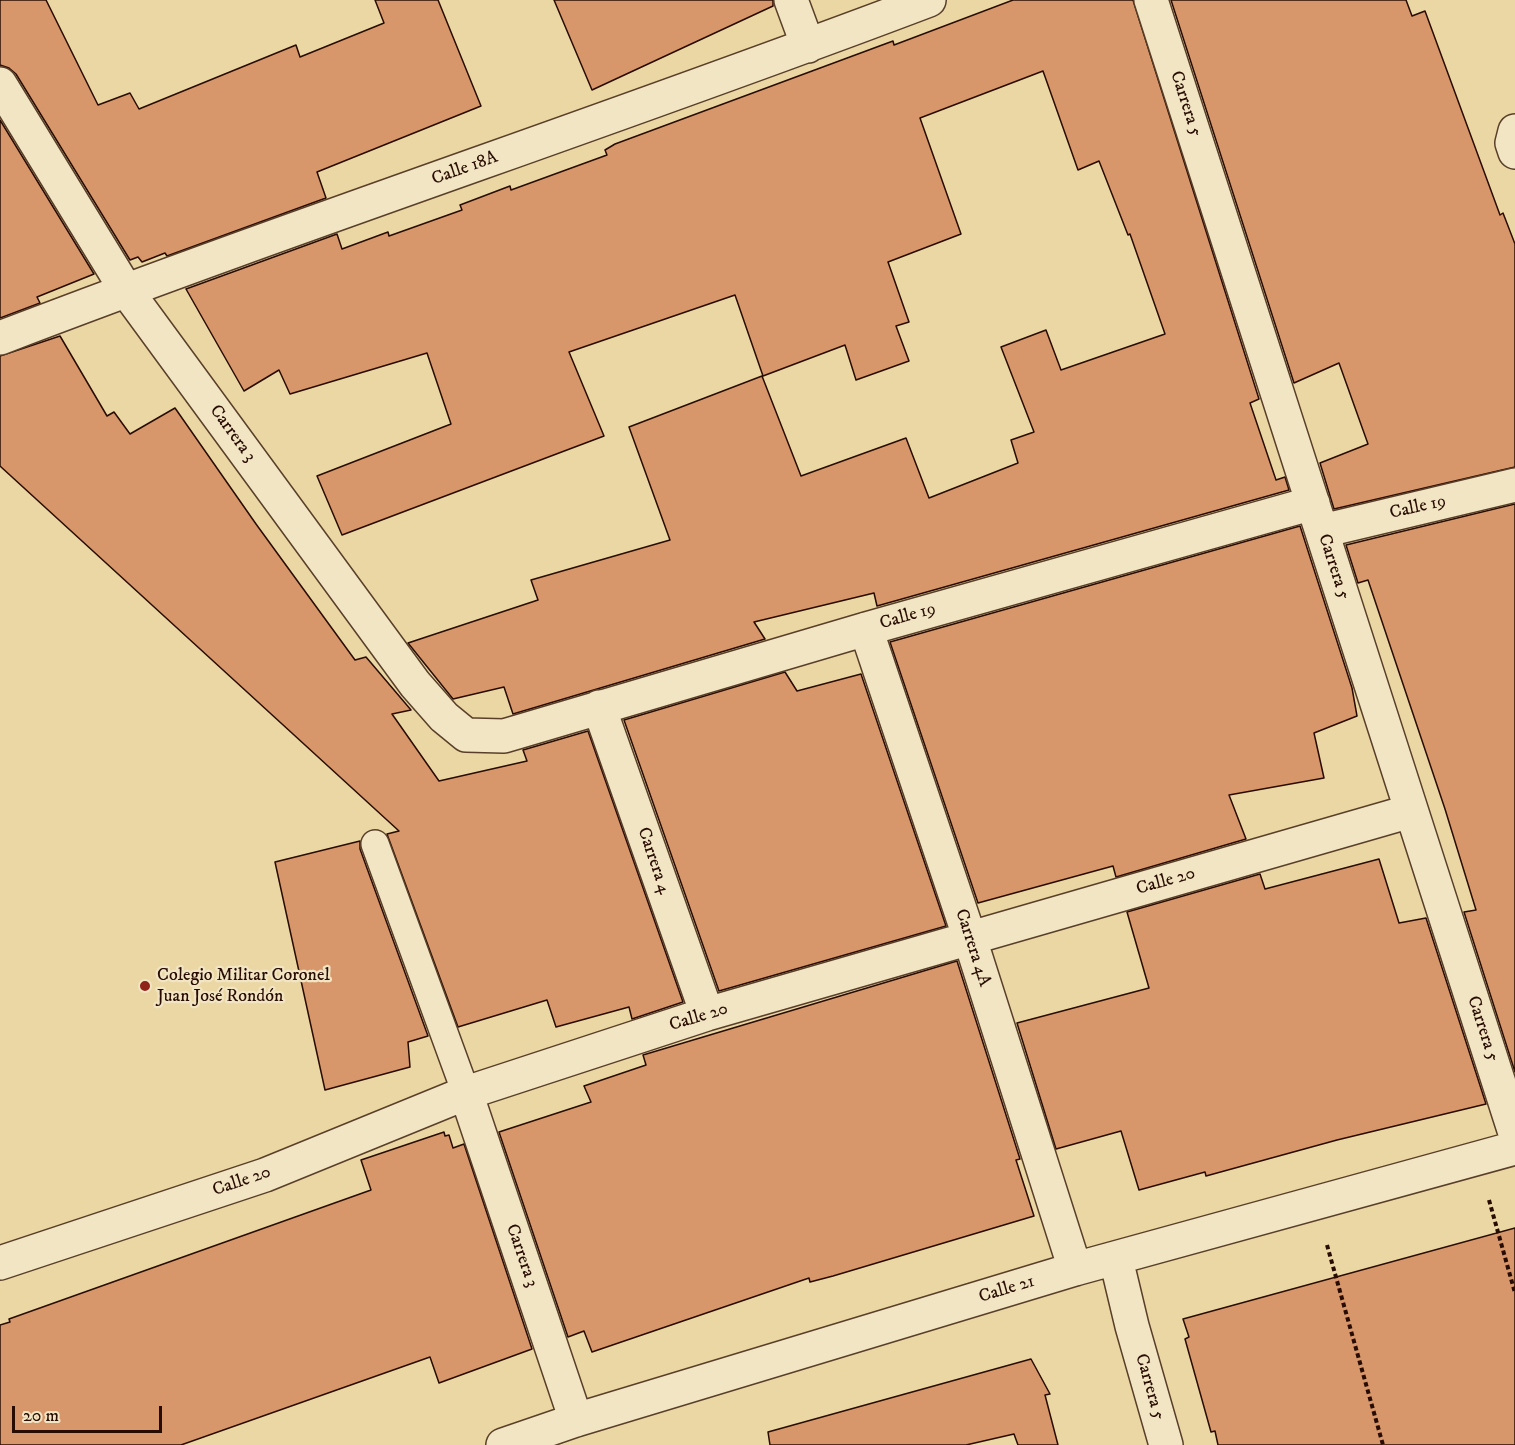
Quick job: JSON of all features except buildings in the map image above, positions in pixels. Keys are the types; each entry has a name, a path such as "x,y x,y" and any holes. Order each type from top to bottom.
{"street":[{"path":"791,0 808,46"},
{"name":"Calle 18A","path":"0,338 126,290 808,46 929,0"},
{"name":"Carrera 5","path":"1151,0 1515,1133"},
{"name":"Carrera 3","path":"0,84 126,290 415,684 444,717 466,735 504,736"},
{"name":"Calle 19","path":"504,736 866,629 1318,517 1515,484"},
{"name":"Carrera 4A","path":"866,629 970,939 1075,1269"},
{"name":"Carrera 4","path":"599,707 707,1014"},
{"name":"Calle 20","path":"0,1263 265,1175 466,1093 707,1014 1411,811"},
{"name":"Carrera 3","path":"466,1093 576,1420"},
{"name":"Calle 21","path":"503,1445 576,1420 1075,1269 1515,1148"},
{"name":"Carrera 5","path":"1116,1258 1132,1326 1166,1445"}],"lane":[{"path":"375,844 466,1093"}],"path":[{"path":"1477,1159 1515,1293"},
{"path":"1316,1204 1383,1445"}],"place":[{"name":"Colegio Militar Coronel Juan José Rondón","path":"145,986"}]}
